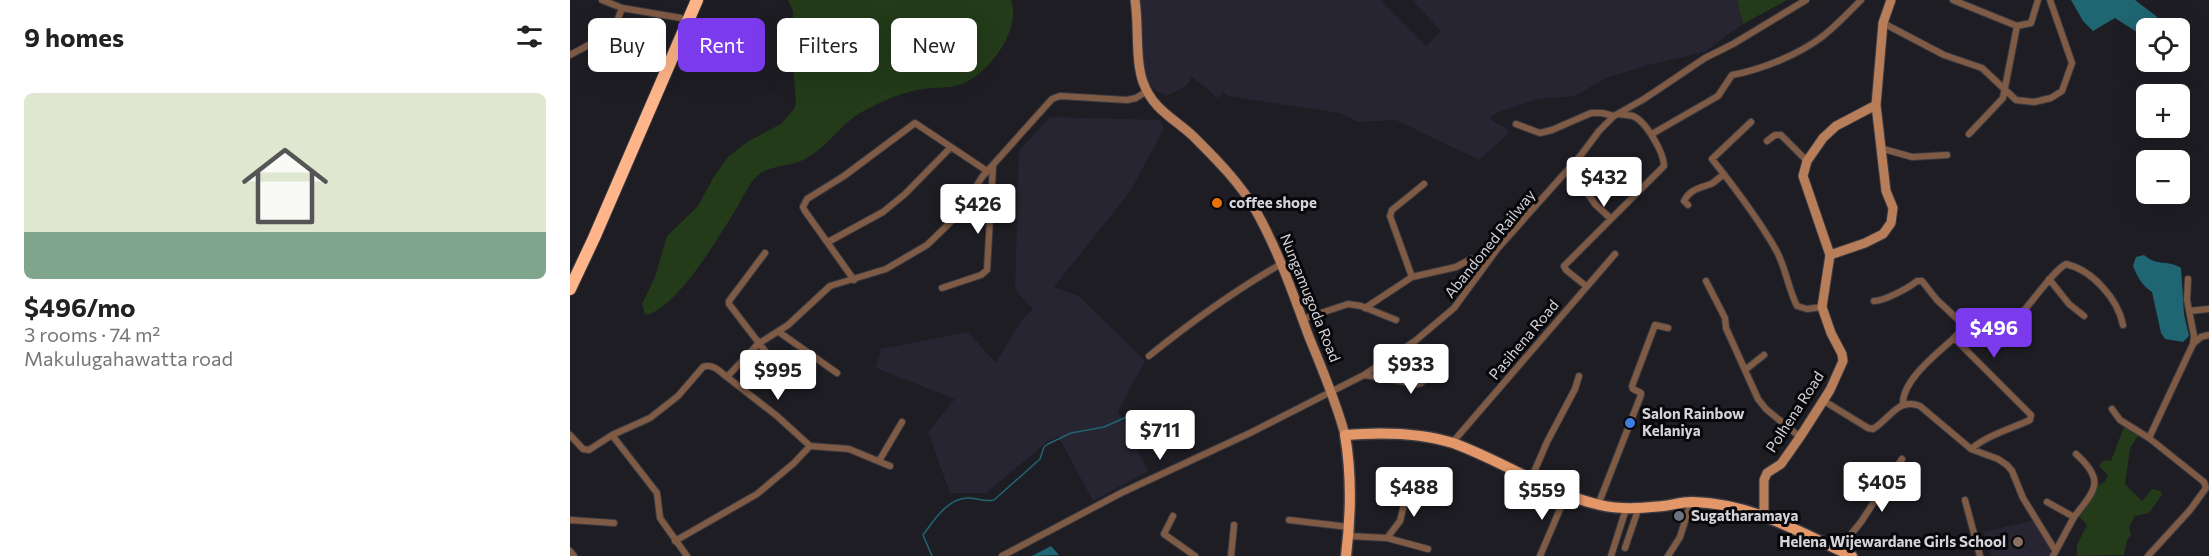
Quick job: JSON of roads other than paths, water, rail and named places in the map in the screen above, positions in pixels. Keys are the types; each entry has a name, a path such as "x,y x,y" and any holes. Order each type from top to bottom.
{"highway":[{"path":"684,18 689,0"},
{"path":"685,18 697,0"},
{"path":"570,274 678,32"},
{"path":"570,289 603,217 678,34"}],"main road":[{"path":"1346,556 1349,532 1350,463 1345,435 1377,433 1408,434 1452,443 1566,495 1598,505 1626,509 1691,501 1724,504 1764,514 1852,556"}],"street":[{"path":"602,0 622,8 678,18"},
{"name":"Nungamugoda Road","path":"1135,0 1142,81 1156,106 1194,137 1232,178 1255,209 1281,264 1303,319 1331,391 1345,435"},
{"name":"Abandoned Railway","path":"1002,556 1121,493 1250,433 1364,375 1415,341 1454,308 1498,248 1581,155 1599,131 1616,115 1705,58 1733,44 1806,0"},
{"path":"1652,134 1719,96 1732,75 1746,73 1816,41 1861,0"},
{"path":"1830,255 1883,234 1891,223 1893,208 1886,191 1876,105 1882,23 1891,0"},
{"path":"1953,0 2017,26 2031,23 2038,0"},
{"path":"1882,23 1944,55 1982,68 2016,100 2034,102 2051,98 2062,91 2072,63 2050,0"},
{"path":"570,55 613,32 622,8"},
{"path":"1969,134 2003,98 2017,26"},
{"path":"728,377 758,344 779,332 830,286 886,269 927,245 960,214 990,168 1052,99 1060,96 1127,100 1136,98 1147,91"},
{"path":"1767,141 1775,135 1781,135 1807,161 1823,138 1836,126 1876,105"},
{"path":"1516,124 1540,133 1591,113 1636,117 1652,134 1664,161 1664,166 1564,266 1586,286"},
{"path":"1751,122 1712,158 1776,250 1797,306 1808,309 1822,307"},
{"path":"854,280 803,207 807,199 844,176 915,123 951,147 990,168"},
{"path":"828,242 883,212 905,194 951,147"},
{"path":"1880,148 1912,157 1947,154"},
{"name":"Polhena Road","path":"1764,514 1764,480 1767,473 1781,464 1800,437 1824,401 1843,361 1822,307 1830,255 1803,176 1807,161"},
{"path":"942,288 981,275 987,270 990,168"},
{"path":"1688,205 1684,201 1687,195 1698,187 1713,183 1724,174"},
{"path":"1412,277 1390,216 1392,210 1424,184"},
{"path":"1588,186 1588,194 1610,218"},
{"path":"765,253 729,304 772,360 797,378"},
{"name":"Pasihena Road","path":"1452,443 1615,254"},
{"path":"1365,308 1412,277 1456,267 1471,259"},
{"path":"1149,356 1194,320 1243,286 1281,264"},
{"path":"1875,301 1882,301 1917,281 1922,281 1942,305 1965,326 1993,334 2005,330 2057,269 2067,264 2086,272 2107,293 2120,312 2123,324"},
{"path":"2049,279 2069,304 2084,316"},
{"path":"2149,438 2193,344 2194,336 2187,300 2188,279"},
{"path":"1706,281 1725,318 1726,328 1758,399 1766,409 1800,437"},
{"path":"1303,319 1348,304 1396,320"},
{"path":"2188,311 2209,309"},
{"path":"1598,505 1641,395 1632,386 1655,325 1668,328"},
{"path":"1903,404 1907,388 1917,375 1965,326"},
{"path":"779,332 837,374"},
{"path":"2193,344 2200,337 2209,334"},
{"path":"1954,338 2031,415 2030,420 1988,437 1971,449"},
{"path":"1745,369 1764,355"},
{"path":"1364,375 1417,384 1421,383 1443,362"},
{"path":"570,435 583,449 590,450 612,435 650,418 678,396 703,367 707,366 713,367 728,377 810,446 849,449 890,466"},
{"path":"1531,479 1547,442 1575,389 1579,376"},
{"path":"1824,401 1873,429 1903,404 1912,403 1920,406 1971,449 1998,459 2012,471 2023,498 2054,553"},
{"path":"2112,409 2120,420 2149,438 2206,485 2190,510 2148,556"},
{"path":"879,461 902,422"},
{"path":"612,435 657,493 660,518 687,556"},
{"path":"675,541 765,488 810,446"},
{"path":"2054,553 2074,517 2093,494 2095,486 2088,465 2076,454"},
{"path":"1838,550 1861,522 1902,459"},
{"path":"1387,538 1400,521 1409,484"},
{"path":"1540,556 1566,495"},
{"path":"1965,500 1980,556"},
{"path":"1668,556 1680,537 1691,501"},
{"path":"2047,502 2074,517"},
{"path":"1625,548 1639,507"},
{"path":"1611,556 1626,509"},
{"path":"1173,516 1164,534 1195,556"},
{"path":"570,520 614,523"},
{"path":"1289,520 1387,538 1428,549"},
{"path":"1231,556 1233,525"},
{"path":"570,551 574,556"}],"water":[{"path":"2071,0 2135,0 2158,18 2136,18 2136,32 2115,18 2093,31 2083,21"},
{"path":"2144,255 2154,261 2181,268 2184,314 2189,336 2183,342 2165,339 2161,333 2152,292 2145,287 2133,266 2136,257"},
{"path":"1051,546 1059,555 1032,556"}],"waterway":[{"path":"932,556 923,535 937,516 949,505 962,498 994,500 1040,459 1044,447 1048,444 1071,433 1104,427 1131,415"}],"place":[{"name":"coffee shope","path":"1217,203"},
{"name":"Salon Rainbow Kelaniya","path":"1630,423"},
{"name":"Sugatharamaya","path":"1679,516"},
{"name":"Helena Wijewardane Girls School","path":"2018,542"}]}
